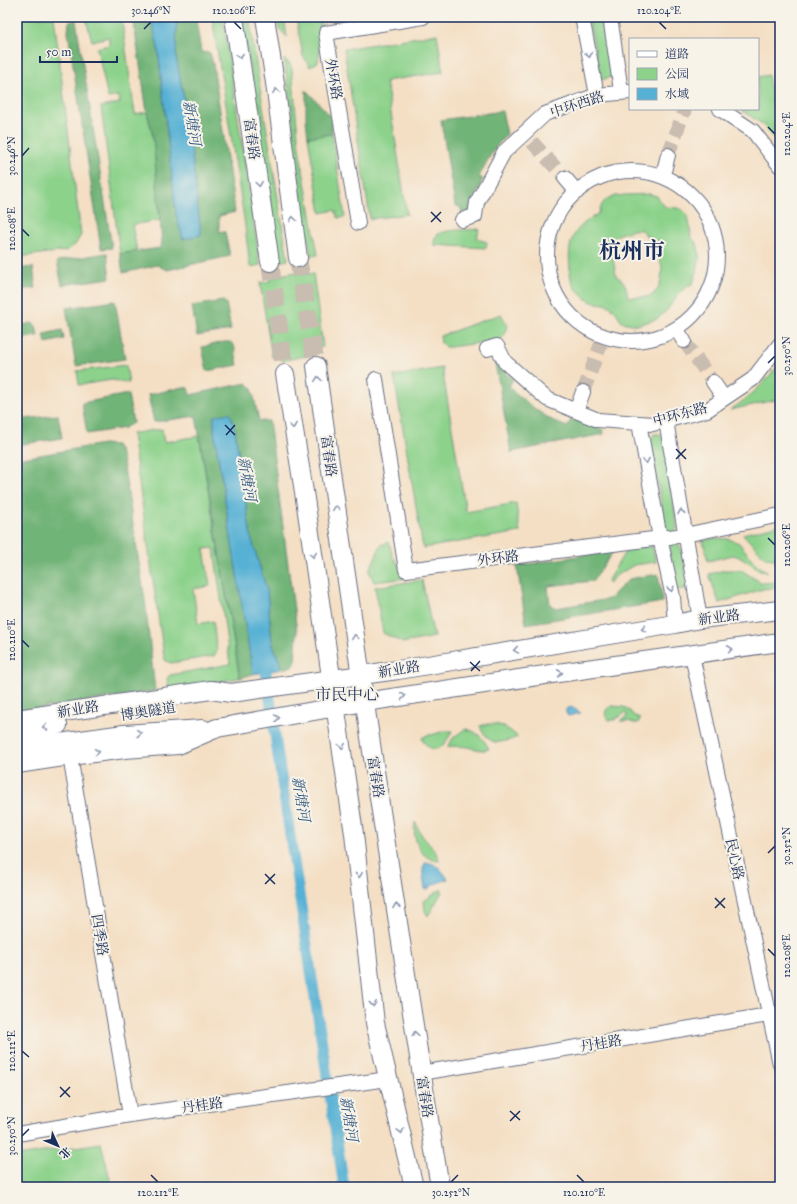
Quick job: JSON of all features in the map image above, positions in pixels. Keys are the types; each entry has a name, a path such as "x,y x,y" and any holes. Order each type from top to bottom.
{"main road":[{"name":"富春路","path":"234,17 270,262"},
{"path":"265,17 298,258"},
{"name":"富春路","path":"316,366 360,675 440,1187"},
{"name":"富春路","path":"285,374 304,492 354,834 376,1023 414,1187"},
{"name":"新业路","path":"17,719 203,691 211,690 230,693 360,675 700,619 780,610"},
{"name":"新业路","path":"336,708 365,702 558,673 780,642"},
{"name":"博奥隧道","path":"17,732 199,702 230,693"},
{"path":"17,764 125,749 178,745 217,728 336,708"},
{"name":"博奥隧道","path":"17,749 124,734 217,728"}],"street":[{"name":"外环路","path":"358,222 326,33 423,17"},
{"path":"582,17 597,95"},
{"path":"610,17 626,92"},
{"name":"中环西路","path":"462,220 475,216 477,202 504,152 528,138 545,114 597,95 626,92"},
{"path":"722,110 753,131 780,166"},
{"path":"662,175 668,155"},
{"path":"634,170 662,175 687,189 706,211 716,237 718,266 710,293 693,317 670,333 642,341 602,340 567,312 552,288 546,260 550,232 562,207 582,186 607,174 634,170"},
{"path":"565,178 577,192"},
{"path":"676,329 684,341"},
{"name":"中环东路","path":"486,349 498,346 505,362 547,399 598,420 653,424 707,410 753,379 780,344"},
{"name":"外环路","path":"376,379 406,570 685,535 780,515"},
{"path":"713,382 724,398"},
{"path":"576,411 583,392"},
{"path":"666,421 700,619"},
{"path":"639,423 660,538 673,597 675,624"},
{"name":"民心路","path":"692,655 774,1014 780,1064"},
{"name":"四季路","path":"70,756 130,1115"},
{"name":"丹桂路","path":"421,1073 774,1014"},
{"name":"丹桂路","path":"17,1134 130,1115 388,1079"}],"green space":[{"path":"17,17 54,17 81,235 75,245 66,251 17,257"},
{"path":"117,17 122,22 135,114 147,112 153,136 160,220 132,225 137,251 120,254 101,107 120,103 118,96 108,98 97,48 109,45 109,37 92,41 86,19"},
{"path":"133,17 151,17 158,48 176,215 183,239 201,235 188,121 176,56 177,17 196,17 201,52 210,53 213,64 235,212 219,216 219,231 225,232 230,256 167,270 157,265 123,273 120,254 160,248 162,243 153,136 147,112"},
{"path":"212,17 223,17 260,265 250,267 244,218"},
{"path":"242,17 249,17 288,260 279,262 264,156"},
{"path":"277,17 284,17 287,37 279,29"},
{"path":"296,17 358,17 320,23 320,49 318,62 310,67 303,56"},
{"path":"588,17 605,17 614,76 601,80"},
{"path":"76,20 112,248 101,249 68,32 69,22"},
{"path":"437,34 443,72 386,81 407,214 370,219 344,49"},
{"path":"284,59 290,64 292,69 299,148 318,255 311,256 294,149 292,114"},
{"path":"768,75 780,148 765,126 741,110 759,110 759,77"},
{"path":"306,90 327,112 332,121 332,134 308,137 306,120"},
{"path":"502,111 507,134 495,149 479,177 483,179 469,212 462,213 460,207 455,205 441,120"},
{"path":"332,134 345,217 338,218 335,210 321,213 308,137"},
{"path":"649,194 657,196 665,207 680,209 686,213 689,221 691,237 697,244 699,259 693,283 681,291 667,310 657,319 637,325 622,322 611,307 590,301 576,289 571,277 569,259 571,242 574,235 590,218 599,213 607,199 621,195","holes":["633,230 642,230 647,237 650,236 654,240 659,241 661,244 657,253 662,266 661,282 657,290 651,296 628,297 625,285 622,280 616,276 610,241 616,236"]},
{"path":"479,229 477,239 487,242 486,248 434,245 435,237 440,233"},
{"path":"107,253 110,278 62,285 57,261"},
{"path":"33,267 36,288 17,290 17,269"},
{"path":"307,270 308,274 313,273 323,347 318,348 318,353 282,361 280,357 272,357 260,283 270,281 269,277"},
{"path":"115,301 125,359 76,366 66,308"},
{"path":"223,301 226,303 231,330 197,336 192,306"},
{"path":"501,314 508,326 501,340 450,347 445,347 441,343 440,336"},
{"path":"32,323 36,326 38,336 17,339 17,326"},
{"path":"62,330 64,339 46,343 44,334"},
{"path":"230,342 234,345 238,365 207,371 202,347"},
{"path":"494,357 505,373 513,379 509,387 543,415 567,427 572,418 603,430 604,434 511,452"},
{"path":"780,363 780,399 730,410 745,400 757,389"},
{"path":"126,365 129,383 112,380 79,385 77,371"},
{"path":"442,368 466,512 516,503 520,532 423,548 394,376"},
{"path":"247,383 252,388 259,421 269,421 297,632 295,662 292,666 282,669 272,642 267,591 251,537 235,430 214,416 214,432 253,674 240,678 196,416 154,422 148,395 183,387 188,388 190,395"},
{"path":"128,394 133,423 124,428 87,434 82,403"},
{"path":"58,415 62,438 17,445 17,420"},
{"path":"162,429 164,442 199,436 240,678 172,689 168,686 167,678 170,675 230,664 214,548 204,549 210,586 193,589 198,624 213,621 217,651 214,656 171,663 166,661 164,657 132,434"},
{"path":"654,434 659,434 665,440 677,529 672,533 668,530 665,524 650,442"},
{"path":"103,444 116,445 123,462 145,600 155,691 17,712 17,459"},
{"path":"780,525 780,560 766,558 743,534"},
{"path":"714,538 729,539 739,543 755,563 768,572 760,570 742,558 733,555 708,561 703,541"},
{"path":"389,542 393,557 408,578 374,582 369,571 381,545"},
{"path":"674,543 678,544 682,550 689,588 676,590 669,553 670,547"},
{"path":"652,546 656,562 634,565 617,575 608,584 608,580 625,552 630,548"},
{"path":"614,550 593,581 548,586 550,605 556,608 609,599 629,579 658,574 663,602 526,624 517,566"},
{"path":"725,570 741,570 762,583 780,582 780,587 763,589 719,603 709,574"},
{"path":"422,580 434,637 403,643 383,633 375,587"},
{"path":"612,706 624,707 640,719 638,723 620,721 627,716 625,713 614,720 609,720 605,715 607,709"},
{"path":"487,724 504,727 518,737 500,742 490,740 482,731 480,726"},
{"path":"465,729 473,731 479,736 489,749 478,750 462,746 447,747 454,737"},
{"path":"452,731 448,739 439,748 432,749 425,744 422,739 427,735"},
{"path":"415,822 421,834 437,854 439,861 432,860 422,853 416,842 414,829"},
{"path":"442,890 442,892 428,916 425,911 424,901"},
{"path":"101,1143 112,1187 17,1187 17,1156"}],"water":[{"path":"151,17 177,17 176,56 188,121 201,235 183,239 176,215 158,48"},
{"path":"229,413 235,430 251,537 267,591 272,642 282,669 253,674 214,432 214,416"},
{"path":"571,707 581,713 568,716 566,709"},
{"path":"426,862 439,868 448,879 434,884 427,890 425,889 423,875 423,868"}],"waterway":[{"name":"新塘河","path":"264,658 344,1187"}],"tunnel":[{"path":"668,155 685,110"},
{"path":"532,142 565,178"},
{"path":"298,258 316,366"},
{"path":"270,262 285,374"},
{"path":"684,341 713,382"},
{"path":"583,392 601,344"}],"district":[{"name":"杭州市","path":"632,250"},
{"name":"市民中心","path":"347,694"}]}
